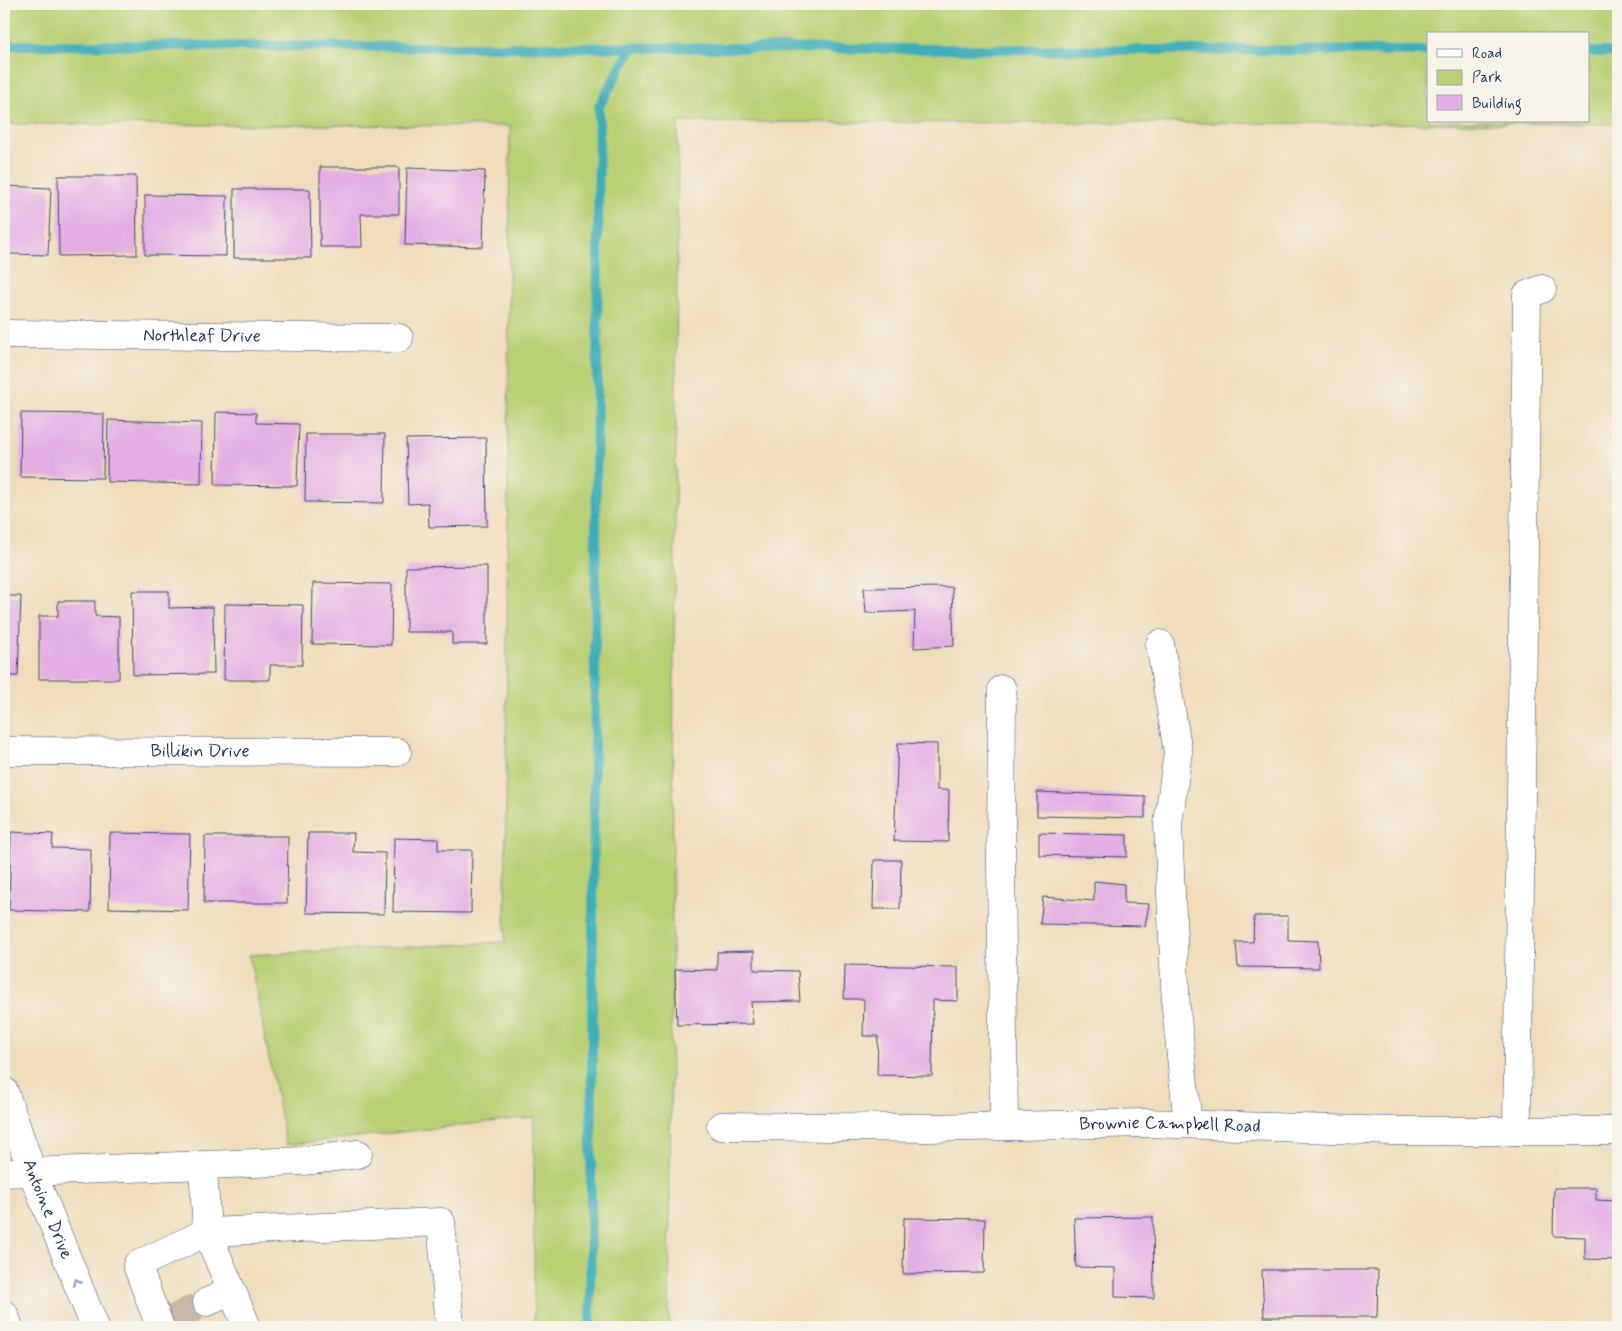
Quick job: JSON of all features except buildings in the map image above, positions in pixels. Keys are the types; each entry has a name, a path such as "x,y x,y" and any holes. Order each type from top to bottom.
{"street":[{"path":"1517,1131 1527,295 1542,289"},
{"name":"Northleaf Drive","path":"4,334 400,338"},
{"path":"1160,644 1178,752 1168,824 1176,1008 1188,1124"},
{"path":"1002,688 1001,864 1004,1126"},
{"name":"Billikin Drive","path":"4,751 397,752"},
{"name":"Antoine Drive","path":"4,1091 33,1174 95,1327"},
{"name":"Brownie Campbell Road","path":"721,1126 929,1128 1145,1123 1393,1130 1618,1131"},
{"path":"4,1173 33,1174 303,1161 358,1154"},
{"path":"203,1166 207,1232 246,1327"},
{"path":"164,1324 137,1265 207,1232 441,1222 450,1327"},
{"path":"207,1302 232,1291"},
{"path":"4,1314 9,1327"}],"green space":[{"path":"4,4 1618,4 1618,124 678,122 669,1327 534,1327 534,1117 286,1145 249,955 505,942 510,126 4,124"}],"waterway":[{"path":"4,45 1427,51"},
{"path":"590,1327 599,106 631,49"},
{"path":"1590,52 1618,52"}],"tunnel":[{"path":"172,1319 207,1302"}]}
